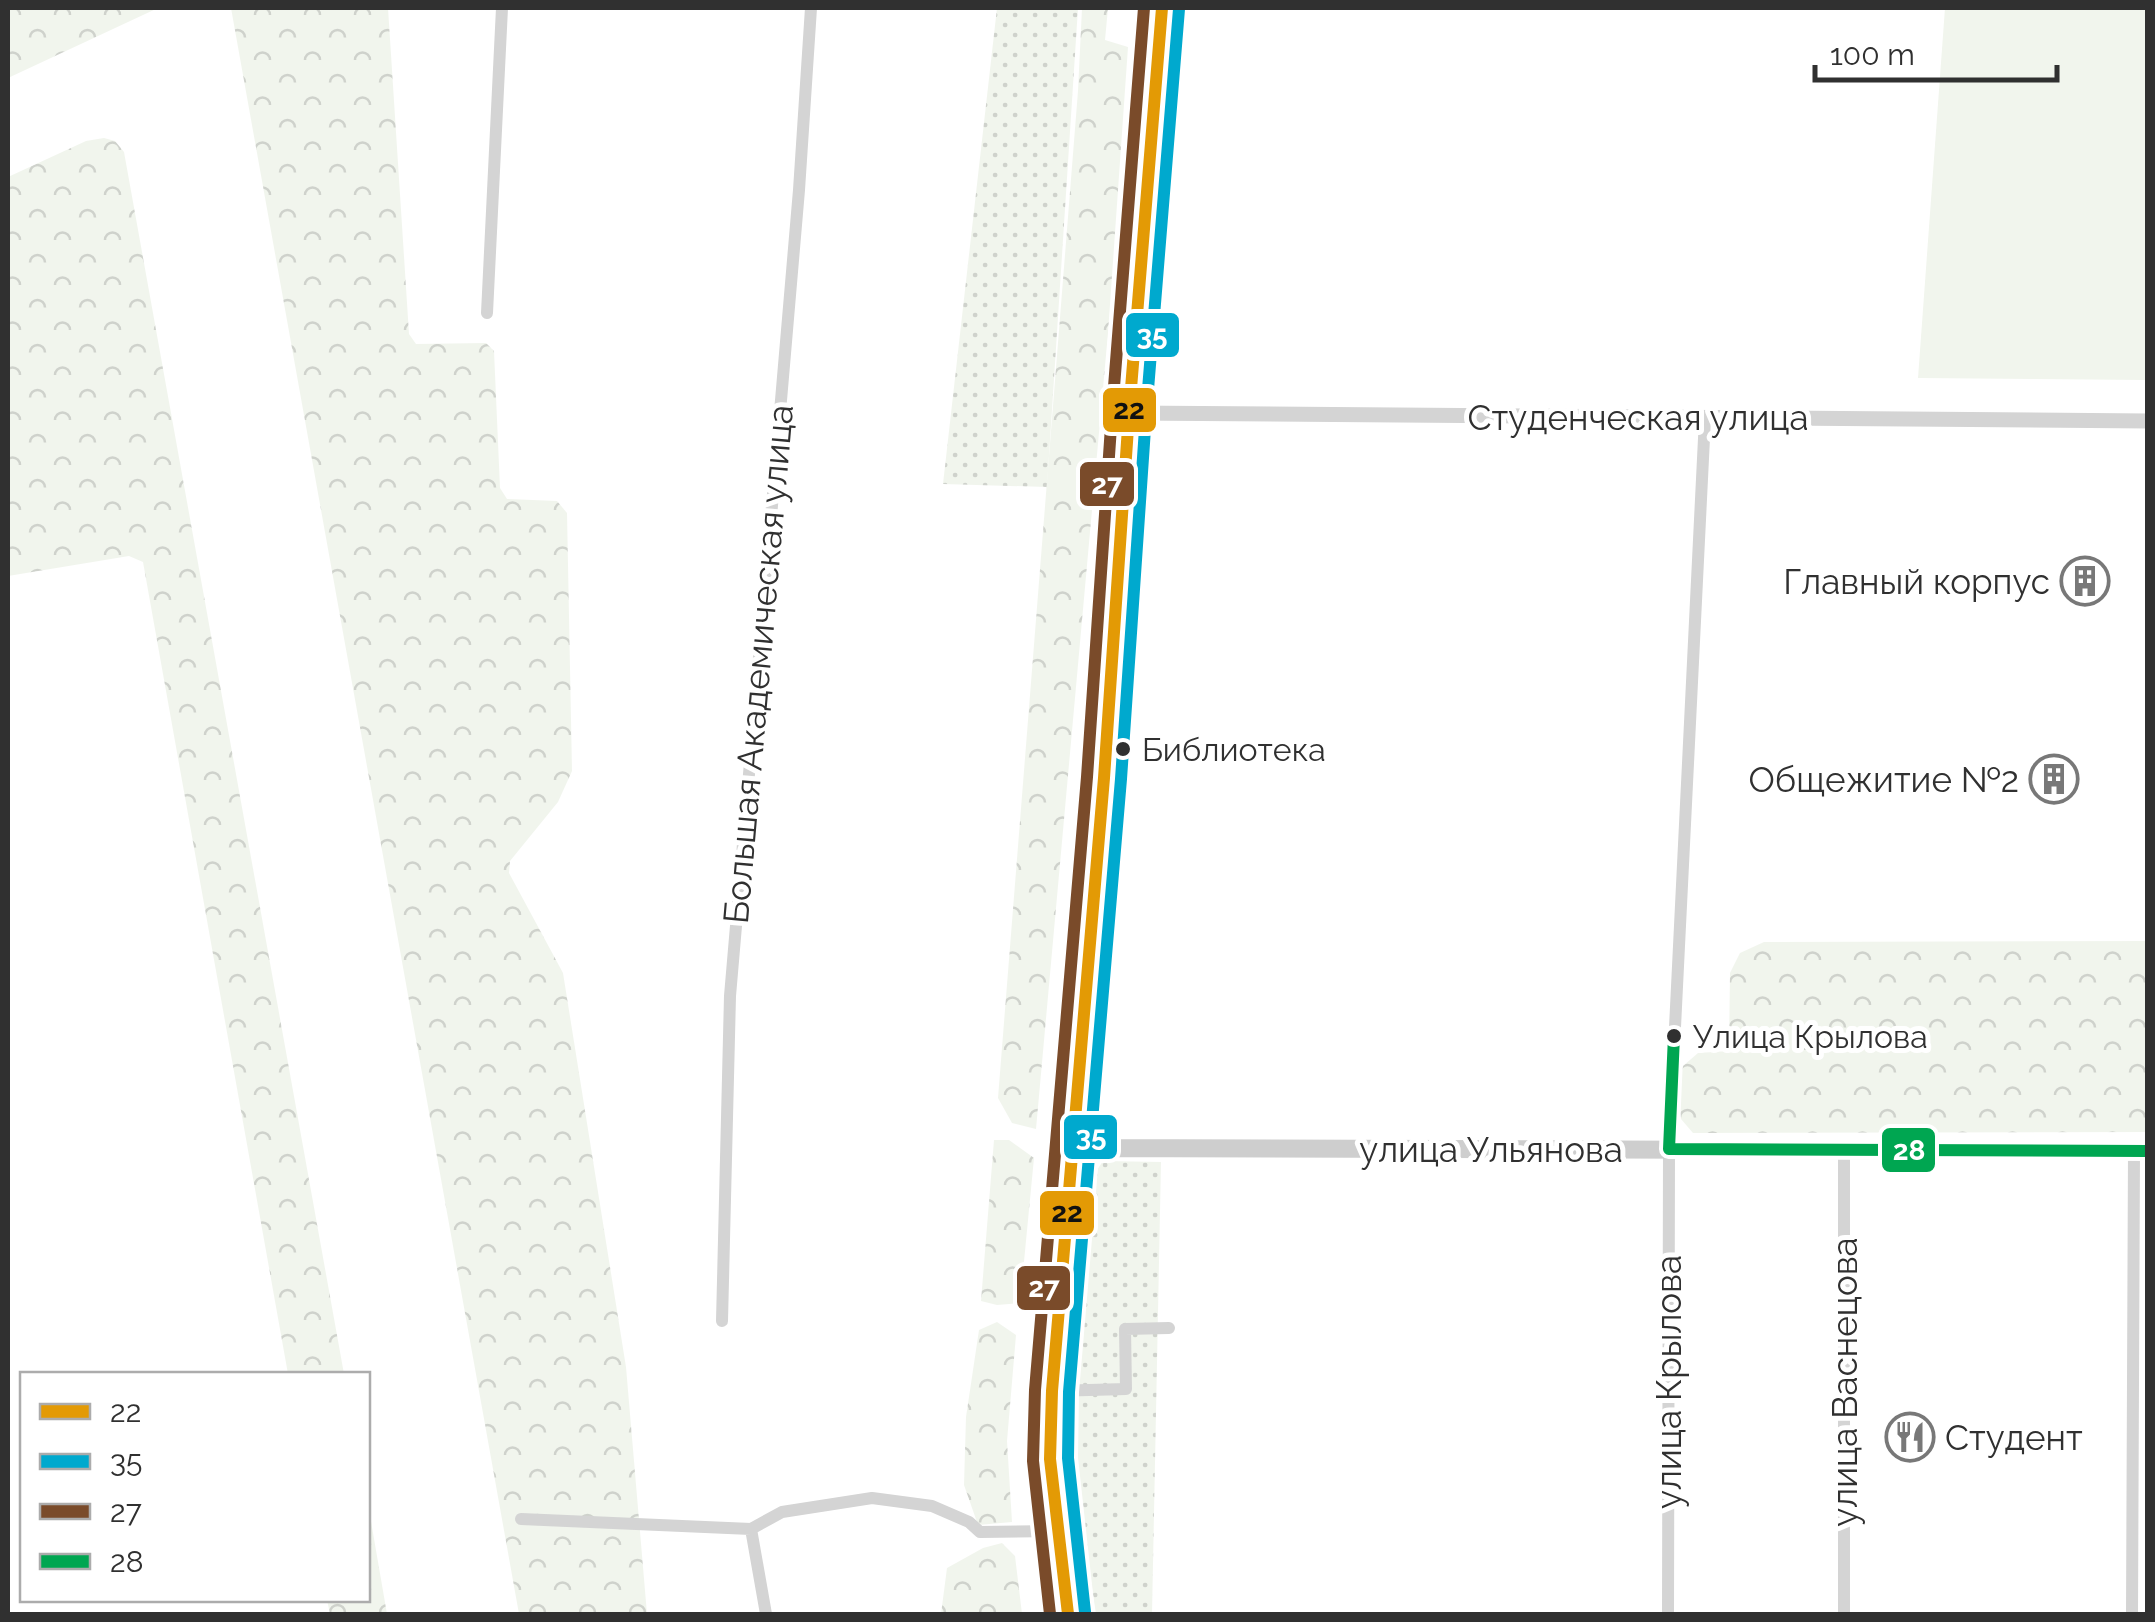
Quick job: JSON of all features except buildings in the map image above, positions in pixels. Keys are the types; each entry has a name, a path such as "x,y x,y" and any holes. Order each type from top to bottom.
{"main road":[{"path":"1068,1614 1050,1459 1052,1391 1162,8"},
{"name":"улица Ульянова","path":"1074,1148 2141,1150"}],"street":[{"path":"487,313 502,8"},
{"name":"Большая Академическая улица","path":"722,1321 730,996 811,8"},
{"name":"Студенческая улица","path":"1129,413 2148,421"},
{"name":"улица Крылова","path":"1668,1614 1669,1149 1705,418"},
{"name":"улица Васнецова","path":"1844,1150 1844,1614"},
{"path":"2132,1614 2141,1150"},
{"path":"1052,1391 1126,1389 1125,1329 1169,1328"},
{"path":"521,1520 752,1529 782,1512 872,1498 932,1506 969,1522 980,1532 1058,1531"},
{"path":"752,1529 766,1614"}],"green space":[{"path":"8,8 158,8 8,78"},
{"path":"231,8 388,8 409,334 416,344 486,343 494,351 500,488 507,499 557,501 567,513 572,771 558,802 510,861 509,873 563,973 626,1367 647,1614 519,1614"},
{"path":"997,8 1078,8 1047,487 943,484"},
{"path":"1082,8 1108,8 1105,40 1128,47 1108,333 1036,1129 1012,1123 998,1098"},
{"path":"1945,8 2147,8 2147,380 1918,378"},
{"path":"86,141 115,141 124,152 344,1372 288,1372 143,562 129,556 8,576 8,177"},
{"path":"2147,941 2147,1132 1693,1133 1681,1119 1677,1087 1683,1066 1698,1053 1729,1051 1730,973 1740,953 1764,942"},
{"path":"994,1140 1009,1140 1034,1158 1020,1303 997,1305 981,1301"},
{"path":"1103,1161 1161,1162 1152,1614 1096,1614 1077,1490 1073,1449 1095,1173"},
{"path":"997,1322 1016,1335 1007,1441 1012,1522 978,1525 964,1485 966,1417 979,1330"},
{"path":"370,1516 387,1614 330,1614 327,1602 370,1602"},
{"path":"1002,1543 1015,1556 1022,1614 941,1614 947,1568 983,1548"}],"transit line":[{"name":"27","path":"1050,1614 1033,1461 1035,1390 1087,777 1144,8"},
{"name":"22","path":"1068,1614 1050,1459 1052,1391 1104,778 1162,8"},
{"name":"35","path":"1085,1612 1068,1458 1069,1392 1121,779 1179,9"},
{"name":"28","path":"1669,1149 1674,1036"},
{"name":"28","path":"1669,1149 2148,1151"}],"place":[{"name":"Главный корпус","path":"2085,581"},
{"name":"Библиотека","path":"1123,749"},
{"name":"Общежитие №2","path":"2054,779"},
{"name":"Улица Крылова","path":"1674,1036"},
{"name":"Студент","path":"1910,1437"}]}
